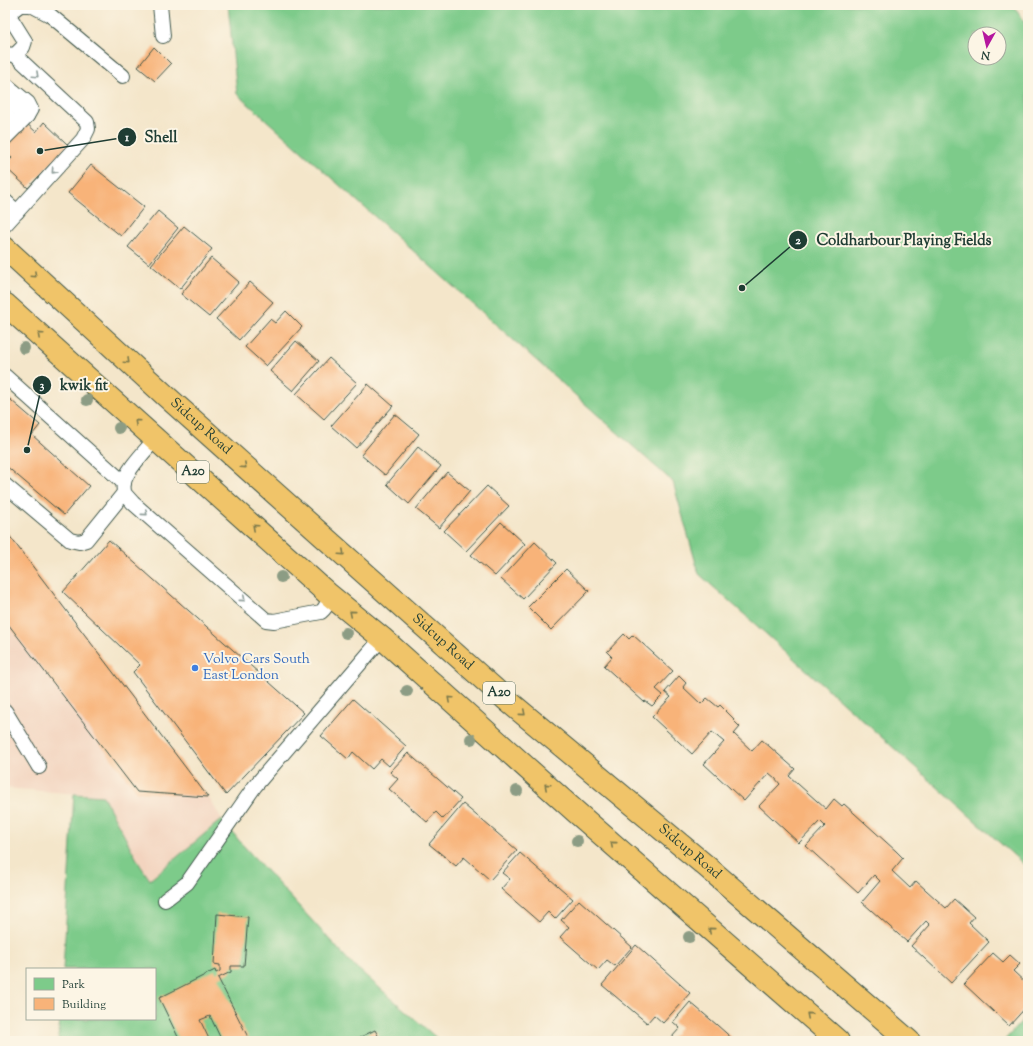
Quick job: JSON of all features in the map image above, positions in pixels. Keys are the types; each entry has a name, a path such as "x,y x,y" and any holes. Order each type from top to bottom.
{"highway":[{"name":"Sidcup Road","path":"5,248 167,397 508,701 706,866 909,1041"},
{"name":"A20","path":"5,304 327,592 382,638 570,806 838,1041"}],"lane":[{"path":"5,225 83,139 88,129 86,122 10,55 23,47 25,41 10,17 12,10 20,5 31,5 50,15 123,76"},
{"path":"160,5 163,36"},
{"path":"5,84 28,103 31,109 13,129"},
{"path":"5,98 13,129"},
{"path":"5,115 13,129"},
{"path":"5,201 17,212"},
{"path":"5,376 124,488 133,503 266,620 274,621 321,612 326,607 328,601 327,592"},
{"path":"5,485 70,540 79,542 86,540 124,488 130,470 156,438"},
{"path":"165,900 187,883 255,786 382,638"},
{"path":"5,711 39,767"}],"shaded area":[{"path":"5,533 208,797 222,819 150,880 140,865 103,796 5,788"}],"green space":[{"path":"228,5 1013,5 1028,28 1028,868 699,574 673,482 237,94"},
{"path":"74,794 103,796 140,865 150,880 222,819 241,843 350,962 440,1041 58,1041 60,1020 156,1020 156,968 63,968"},
{"path":"1028,1014 1028,1041 1004,1041"}],"building":[{"path":"154,47 171,64 155,81 138,67"},
{"path":"5,76 28,97 14,112 36,132 44,122 68,145 28,188 5,167 5,165 12,158 5,152"},
{"path":"91,165 144,207 121,236 68,193"},
{"path":"158,211 178,228 149,264 128,247"},
{"path":"184,226 212,249 180,289 151,265"},
{"path":"211,258 239,282 209,317 181,294"},
{"path":"250,282 273,302 239,340 216,319"},
{"path":"286,311 302,327 266,366 245,347 270,319 275,323"},
{"path":"296,341 319,361 293,391 270,371"},
{"path":"329,358 357,383 324,419 296,394"},
{"path":"368,384 393,406 356,448 331,426"},
{"path":"5,395 40,425 32,435 89,486 64,515 5,465"},
{"path":"395,414 419,434 385,475 361,455"},
{"path":"418,447 441,466 409,504 387,484"},
{"path":"447,472 470,491 439,528 416,509"},
{"path":"487,486 509,506 466,551 444,531"},
{"path":"501,522 525,544 495,576 471,555"},
{"path":"5,530 208,797 137,792 5,620"},
{"name":"Volvo Cars South East London","path":"109,540 304,713 226,795 133,672 140,665 63,592"},
{"path":"535,542 557,563 523,599 501,579"},
{"path":"566,569 589,591 551,630 528,607"},
{"path":"624,634 629,639 633,635 673,671 656,689 663,695 652,706 645,701 644,702 604,666 612,657 607,652"},
{"path":"679,676 686,683 683,687 701,704 707,698 718,707 720,705 734,719 733,720 740,727 734,734 752,751 762,740 795,769 789,776 826,809 834,799 842,806 844,804 896,851 903,858 892,871 910,888 916,881 946,908 954,899 974,917 969,923 989,942 951,983 911,946 930,925 926,921 907,942 862,902 880,881 874,875 858,893 806,846 825,826 820,821 799,843 759,806 780,784 775,778 769,773 744,801 704,764 724,742 712,732 692,754 652,717 671,697 665,692"},
{"path":"353,699 406,746 389,766 381,759 372,769 353,752 348,759 321,736"},
{"path":"408,753 461,799 443,819 436,812 427,822 389,789 398,779 390,772"},
{"path":"463,804 517,850 490,880 464,857 456,866 429,844"},
{"path":"520,853 573,899 555,919 548,912 539,922 501,889 510,879 502,873"},
{"path":"579,900 632,947 615,966 607,960 598,970 560,937 569,927 561,920"},
{"path":"217,914 248,917 244,966 231,966 231,972 218,978 250,1041 222,1041 210,1016 200,1020 210,1041 180,1041 159,998 215,970 216,973 220,971 220,965 214,964"},
{"path":"636,945 690,993 663,1023 654,1015 647,1023 602,985"},
{"path":"993,953 1003,962 1010,955 1020,964 1013,971 1028,985 1028,1005 1009,1026 964,984"},
{"path":"690,1002 735,1041 674,1041 671,1038 680,1028 673,1022"},
{"path":"375,1030 381,1041 352,1041"}],"place":[{"name":"Shell","path":"40,151"},
{"name":"Coldharbour Playing Fields","path":"742,288"},
{"name":"kwik fit","path":"27,450"},
{"name":"Volvo Cars South East London","path":"195,668"}]}
